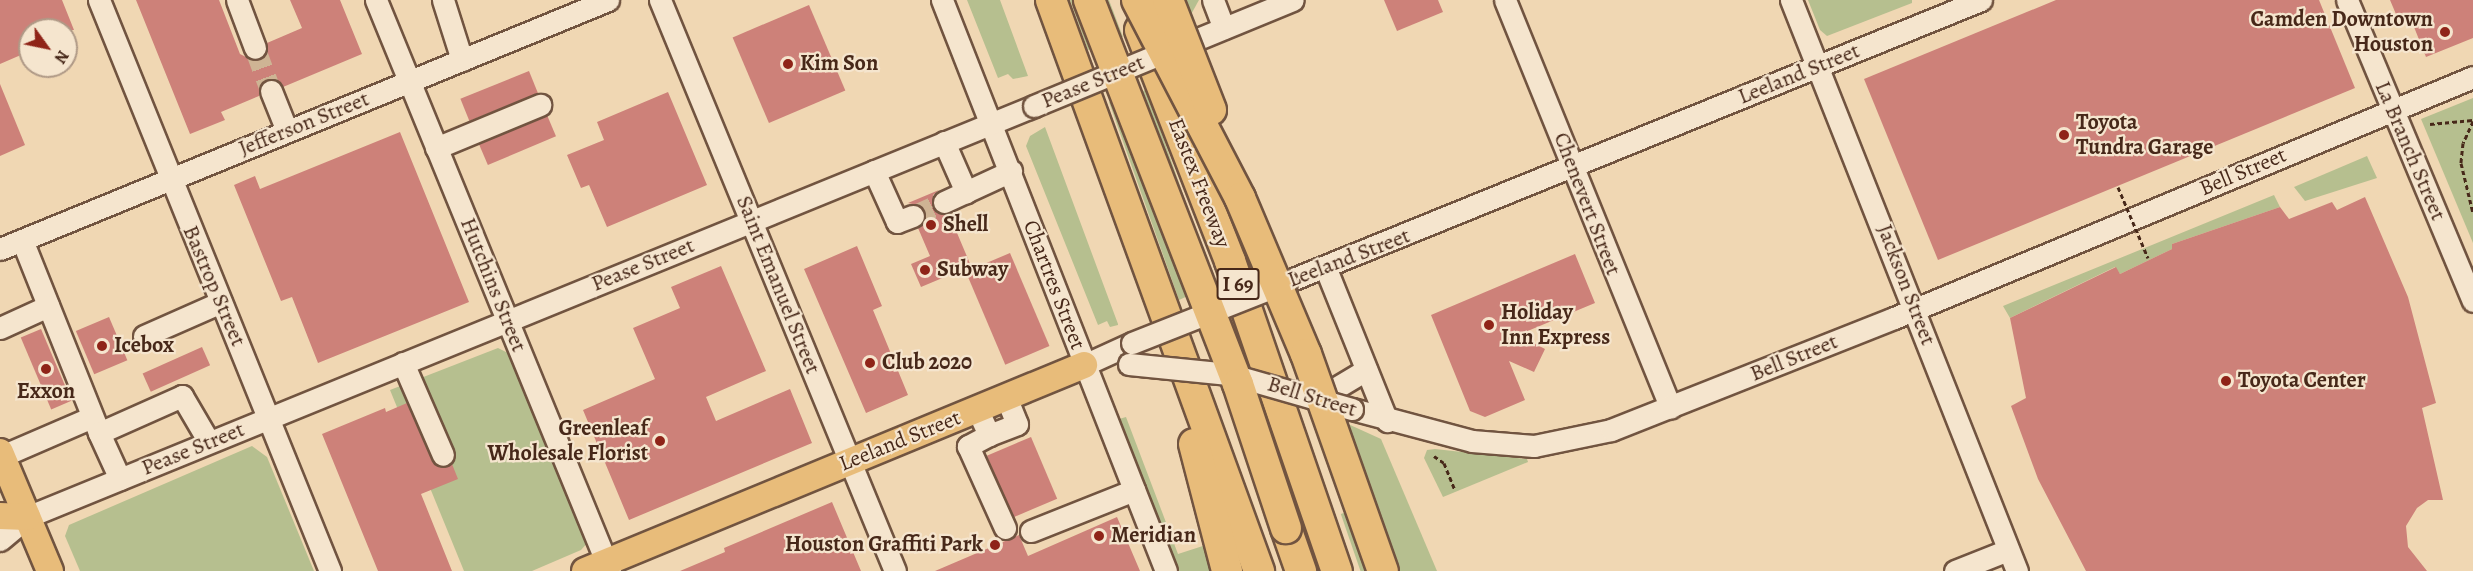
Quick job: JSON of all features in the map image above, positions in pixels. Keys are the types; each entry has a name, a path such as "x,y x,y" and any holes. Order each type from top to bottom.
{"highway":[{"path":"1051,0 1150,278 1259,571"},
{"path":"1089,0 1238,384 1301,571"},
{"name":"Eastex Freeway","path":"1129,0 1230,261 1337,571"},
{"path":"1137,0 1240,198 1306,354 1383,571"},
{"path":"1168,0 1223,140 1240,198"},
{"path":"1150,278 1227,571"}],"main road":[{"name":"Leeland Street","path":"600,568 1084,365"},
{"path":"1,454 50,571"},
{"path":"0,516 27,517"}],"street":[{"name":"Bastrop Street","path":"99,0 169,179 270,418 330,571"},
{"path":"237,0 255,48"},
{"name":"Hutchins Street","path":"376,0 507,321 600,568"},
{"path":"443,0 462,60"},
{"name":"Jefferson Street","path":"0,249 608,0"},
{"name":"Saint Emanuel Street","path":"660,0 895,571"},
{"name":"Chartres Street","path":"942,0 1166,571"},
{"path":"1213,0 1224,28"},
{"name":"Pease Street","path":"0,540 27,517 1293,0"},
{"name":"Chenevert Street","path":"1504,0 1575,166 1612,270 1671,408"},
{"name":"Jackson Street","path":"1791,0 1820,66 2017,571"},
{"name":"Leeland Street","path":"1084,365 1132,343 1286,282 1326,269 1982,0"},
{"name":"La Branch Street","path":"2347,0 2473,301"},
{"name":"Bell Street","path":"1084,365 1129,364 1229,374 1318,398 1387,421 1472,441 1534,446 1611,430 1671,408 2473,77"},
{"path":"272,91 287,131"},
{"path":"436,148 540,105"},
{"path":"944,142 966,192"},
{"path":"874,171 897,222 913,216"},
{"path":"944,202 1011,171"},
{"path":"22,240 120,479"},
{"path":"1326,269 1387,421"},
{"path":"144,336 221,302"},
{"path":"0,328 48,306"},
{"path":"403,363 442,455"},
{"path":"1318,398 1366,369"},
{"path":"1,454 182,396 209,442"},
{"path":"1005,528 968,446 1017,424 1006,397"},
{"path":"978,409 989,435"},
{"path":"1031,531 1134,490"},
{"path":"1955,571 2008,550"}],"path":[{"path":"2430,124 2473,120 2463,143 2461,163 2473,213"},
{"path":"2118,187 2148,258"},
{"path":"1434,456 1444,463 1455,490"}],"green space":[{"path":"967,0 1000,0 1028,76 1013,79 1008,74 998,78"},
{"path":"1070,0 1078,0 1097,47 1088,50"},
{"path":"1100,0 1109,0 1123,37 1116,40"},
{"path":"1181,0 1199,0 1189,18"},
{"path":"1808,0 1912,0 1912,3 1827,36 1820,30"},
{"path":"1146,89 1190,214 1202,266 1138,95"},
{"path":"2473,98 2473,243 2421,119"},
{"path":"1118,99 1192,294 1179,300 1109,102"},
{"path":"1045,127 1118,325 1110,327 1107,321 1098,325 1026,146 1030,136"},
{"path":"2367,156 2377,178 2305,201 2294,187"},
{"path":"2274,195 2280,207 2172,244 2172,249 2120,274 2115,267 2010,318 2003,306"},
{"path":"498,348 512,355 589,541 581,550 532,571 464,571 390,390"},
{"path":"1126,417 1178,554 1209,544 1215,571 1177,571 1119,419"},
{"path":"1348,424 1381,439 1437,571 1396,571"},
{"path":"252,446 267,457 314,571 80,571 65,536 69,525"},
{"path":"1427,450 1527,459 1528,462 1443,497 1424,458"},
{"path":"1355,509 1376,570 1360,571 1341,514"}],"building":[{"path":"0,0 62,0 69,18 18,18 18,56 0,64"},
{"path":"136,0 219,0 240,54 254,61 265,56 267,43 302,28 290,0 340,0 362,54 283,87 273,79 266,79 259,89 259,96 221,112 225,120 190,134"},
{"path":"1384,0 1438,0 1443,12 1397,31"},
{"name":"Toyota Tundra Garage","path":"2056,0 2319,0 2355,88 1938,260 1864,79"},
{"name":"Camden Downtown Houston","path":"2390,0 2473,0 2473,38 2426,57 2412,22 2401,26"},
{"name":"Kim Son","path":"809,5 845,91 769,123 733,37"},
{"path":"529,71 538,93 469,121 460,99"},
{"path":"0,84 25,145 0,156"},
{"path":"668,92 707,185 607,227 589,185 581,188 567,155 604,140 597,122"},
{"path":"547,115 556,136 488,165 479,144"},
{"path":"400,132 469,302 318,363 292,297 281,301 234,185 255,176 260,189"},
{"path":"939,190 933,195 932,207 937,213 949,214 971,266 921,287 911,264 930,256 918,228 925,219 925,212 921,206 908,203"},
{"name":"Toyota Center","path":"2365,197 2408,297 2436,403 2422,408 2443,500 2428,500 2417,508 2406,526 2408,547 2427,571 2086,571 2038,479 2011,406 2026,398 2010,318 2116,267 2120,274 2172,249 2172,244 2280,207 2289,219 2332,202 2337,210"},
{"path":"857,246 882,306 873,310 908,395 866,413 804,269"},
{"path":"1010,253 1049,346 1005,365 966,272"},
{"name":"Holiday Inn Express","path":"1575,254 1595,303 1518,335 1545,349 1534,372 1509,361 1525,400 1485,417 1470,411 1431,315"},
{"path":"721,266 766,371 706,397 716,421 790,389 812,443 629,520 583,410 655,379 633,328 680,308 671,287"},
{"name":"Icebox","path":"109,317 127,360 94,374 76,331"},
{"name":"Exxon","path":"41,329 71,401 51,409 21,338"},
{"path":"202,347 210,365 151,392 143,373"},
{"path":"407,403 432,461 441,468 452,464 458,479 421,494 452,571 378,571 322,434 385,408 386,412"},
{"path":"1031,437 1057,499 1013,517 987,456"},
{"path":"832,502 861,571 680,571 725,552 724,548"},
{"name":"Meridian","path":"1117,517 1140,571 935,571 1019,535 1028,556"}],"tunnel":[{"path":"255,48 271,91"},
{"path":"913,216 944,202"}],"place":[{"name":"Camden Downtown Houston","path":"2445,32"},
{"name":"Kim Son","path":"788,64"},
{"name":"Toyota Tundra Garage","path":"2064,135"},
{"name":"Shell","path":"931,225"},
{"name":"Subway","path":"925,270"},
{"name":"Holiday Inn Express","path":"1489,325"},
{"name":"Icebox","path":"102,346"},
{"name":"Club 2020","path":"870,363"},
{"name":"Exxon","path":"46,369"},
{"name":"Toyota Center","path":"2226,381"},
{"name":"Greenleaf Wholesale Florist","path":"660,441"},
{"name":"Meridian","path":"1099,536"},
{"name":"Houston Graffiti Park","path":"995,545"}]}
